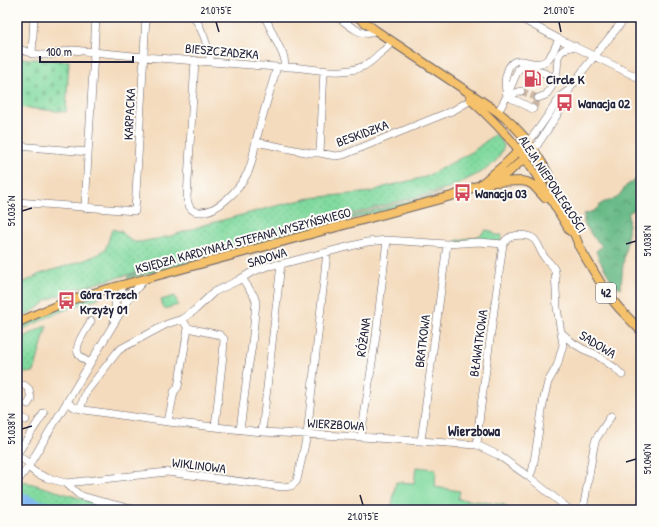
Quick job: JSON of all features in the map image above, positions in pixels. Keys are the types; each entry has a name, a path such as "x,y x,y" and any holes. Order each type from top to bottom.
{"main road":[{"name":"ALEJA NIEPODLEGŁOŚCI","path":"358,17 375,30 498,112 507,120 528,142 543,164 566,211 580,248"},
{"name":"ALEJA NIEPODLEGŁOŚCI","path":"454,83 485,112 519,151 606,292 641,331"},
{"name":"KSIĘDZA KARDYNAŁA STEFANA WYSZYŃSKIEGO","path":"477,186 504,165 528,142"},
{"name":"KSIĘDZA KARDYNAŁA STEFANA WYSZYŃSKIEGO","path":"17,323 61,303 116,286 455,195 477,186 493,182 510,171 534,150"},
{"path":"493,182 527,182 533,185 558,212"}],"street":[{"path":"32,54 34,17"},
{"path":"17,202 85,208 96,17"},
{"name":"KARPACKA","path":"85,208 135,211 146,17"},
{"path":"194,17 208,46 211,62"},
{"path":"195,60 188,203 189,208 193,211 204,212 211,210 223,202 234,192 242,183 248,172 256,142 281,67 284,57 264,17"},
{"path":"338,17 360,33 366,34 375,30"},
{"path":"518,17 641,79"},
{"path":"528,142 562,95 569,90 626,17"},
{"path":"507,96 505,86 506,74 509,65 516,60 538,65 545,62 549,59 559,39"},
{"name":"BIESZCZADZKA","path":"17,48 32,54 44,55 54,54 66,50 281,67 348,70 365,65 373,60 390,45 392,41"},
{"path":"538,98 546,95 551,88 557,71 558,57 561,52 564,49 574,46"},
{"path":"498,112 507,96 518,70 521,67 526,67 555,78"},
{"path":"320,153 324,70"},
{"path":"507,96 521,90"},
{"path":"534,150 565,103 569,90"},
{"path":"507,96 533,109"},
{"name":"BESKIDZKA","path":"256,142 310,153 335,156 343,155 454,110 471,100"},
{"path":"17,146 88,152"},
{"path":"503,244 506,240 512,237 530,237 535,241 555,271 557,308 563,345 557,366 548,382 533,468 529,478"},
{"name":"SADOWA","path":"80,409 86,392 118,351 167,324 182,319 195,310 214,292 252,272 268,266 367,242 387,240 447,244 479,242 503,244"},
{"name":"RÓŻANA","path":"361,437 376,336 387,240"},
{"name":"BRATKOWA","path":"421,441 447,244"},
{"name":"BŁAWATKOWA","path":"477,445 503,244"},
{"name":"WIKLINOWA","path":"17,455 36,473 47,478 66,483 167,472 276,487 288,487 294,484 297,480 307,435 327,252"},
{"path":"262,432 281,264"},
{"path":"17,482 29,466 131,295 146,278"},
{"path":"240,430 252,345 256,302 254,296 242,278"},
{"path":"116,286 124,295 125,305"},
{"path":"114,324 116,312 116,286"},
{"path":"168,422 174,392 178,386 188,328 182,319"},
{"path":"90,363 81,357 76,349 91,321"},
{"path":"188,328 220,335 224,339 224,355 215,427"},
{"name":"SADOWA","path":"562,334 573,343 595,354 615,368 622,375"},
{"path":"17,385 24,385 29,390 31,399 28,404"},
{"path":"67,402 80,409"},
{"name":"WIERZBOWA","path":"80,409 168,422 262,432 477,445 498,455 570,510"},
{"path":"17,455 44,413"},
{"path":"583,510 596,439 611,416"},
{"path":"17,418 26,420"},
{"path":"66,483 82,496 135,510"}],"green space":[{"path":"17,58 69,61 66,112 17,107"},
{"path":"495,134 503,143 504,147 496,161 480,173 448,188 75,289 45,301 44,304 17,320 17,286 40,274 99,254 106,248 112,229 122,232 130,240 140,242 171,236 204,225 310,198 371,192 384,187 425,177 472,152"},
{"path":"638,178 641,182 641,225 635,223 637,213 634,209 628,214 628,231 621,288 614,285 599,259 596,251 602,246 593,237 584,223 584,214 594,211 602,203 617,198 626,186"},
{"path":"442,192 422,200 127,279 128,276"},
{"path":"486,230 492,231 495,235 502,235 500,242 454,242 478,236"},
{"path":"99,294 99,297 94,300 57,313 17,332 17,327 70,303"},
{"path":"175,296 178,305 164,309 161,300"},
{"path":"47,325 34,372 17,374 17,341"},
{"path":"416,467 436,469 435,487 460,491 458,499 505,505 510,510 391,510 396,482 414,483"},
{"path":"23,481 121,510 17,510 17,490"}],"waterway":[{"path":"17,496 29,502 55,510"}],"tunnel":[{"path":"521,91 538,98 533,109"}],"place":[{"name":"Circle K","path":"533,79"},
{"name":"Wanacja 02","path":"565,103"},
{"name":"Wanacja 03","path":"462,193"},
{"name":"Góra Trzech Krzyży 01","path":"67,301"}],"district":[{"name":"Wierzbowa","path":"474,431"}]}
